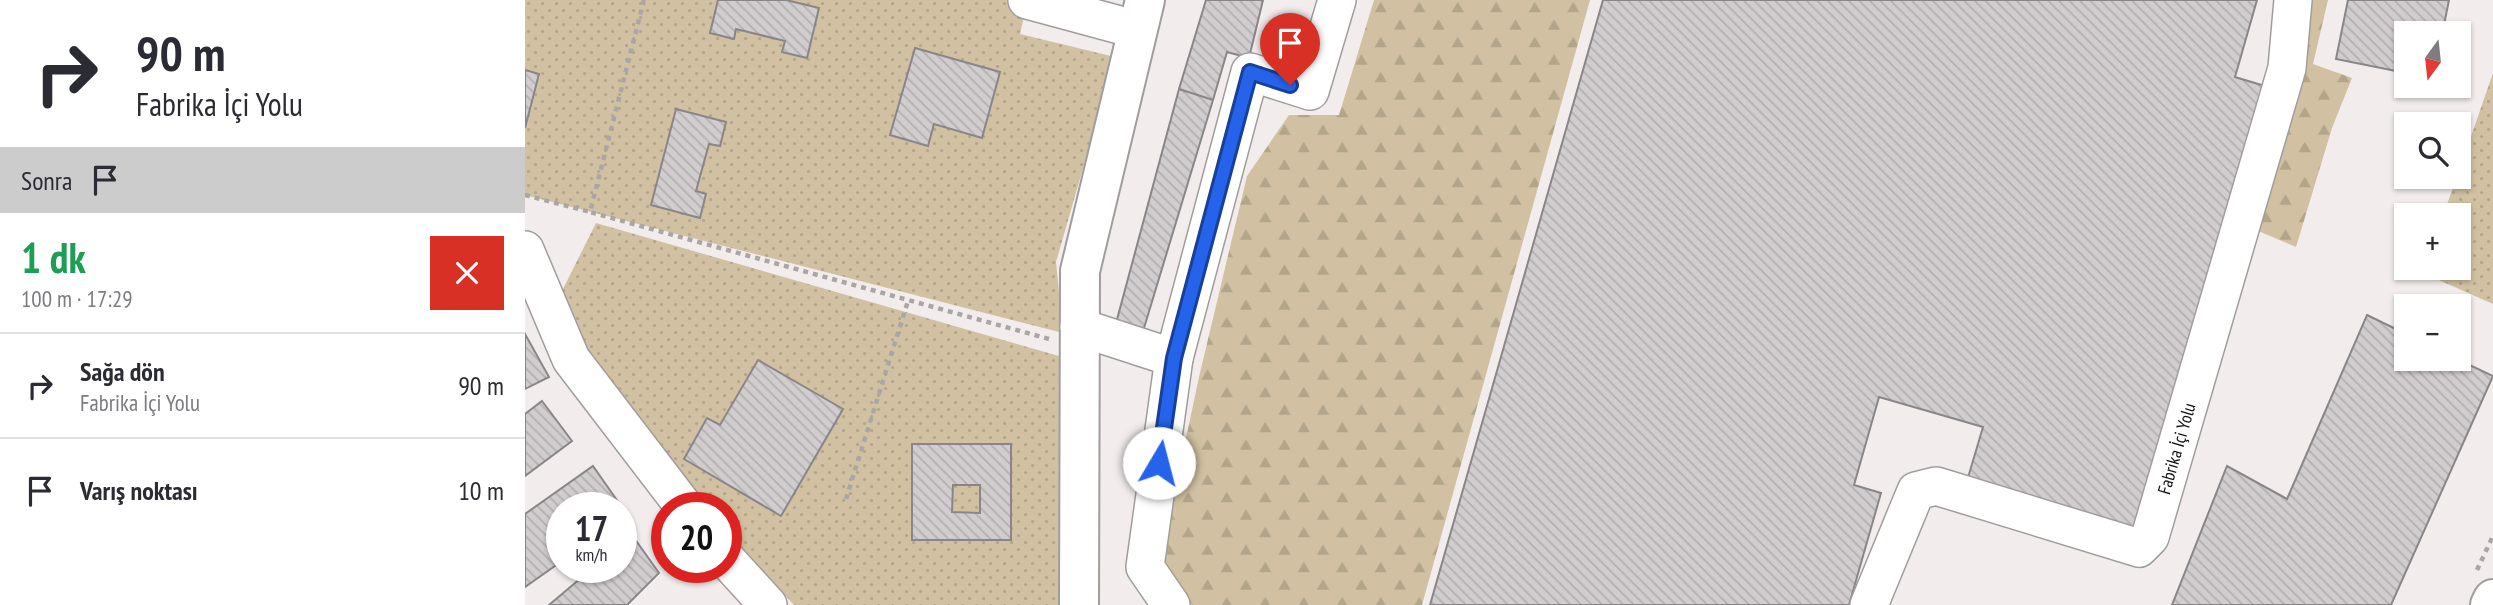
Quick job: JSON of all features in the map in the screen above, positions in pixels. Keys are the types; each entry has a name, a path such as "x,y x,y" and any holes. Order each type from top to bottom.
{"main road":[{"path":"1079,605 1080,271 1142,15"},
{"path":"2490,605 2493,599"}],"street":[{"path":"1171,605 1145,567 1174,358 1250,72 1310,91 1337,0"},
{"name":"Fabrika İçi Yolu","path":"1869,605 1916,491 1936,486 2139,548 2150,537 2287,68 2293,0"},
{"path":"1045,2 1142,15"},
{"path":"525,250 571,359 673,492"},
{"path":"1079,338 1174,358"},
{"path":"742,577 768,605"}],"path":[{"path":"590,212 644,0"},
{"path":"525,195 908,301 1079,338"},
{"path":"846,499 908,301"}],"green space":[{"path":"525,0 1028,0 1020,34 1115,57 1056,262 1063,333 525,195"},
{"path":"1374,0 1590,0 1422,605 1192,605 1160,561 1199,377 1247,176 1289,115 1339,115"},
{"path":"2303,0 2328,0 2313,64 2352,78 2332,128 2296,247 2251,228"},
{"path":"2493,73 2493,304 2439,280 2471,280 2471,203 2447,203 2453,189 2471,189 2471,136"},
{"path":"596,223 1059,356 1059,605 794,605 742,548 742,492 696,492 584,357 559,297"}],"building":[{"path":"718,0 786,0 819,8 807,58 782,52 785,41 736,29 734,39 710,33"},
{"path":"1206,0 1263,0 1249,58 1227,52 1213,100 1179,89"},
{"path":"1603,0 2257,0 2235,77 2268,87 2141,530 1967,481 1983,427 1879,397 1854,485 1881,493 1849,605 1430,605"},
{"path":"2348,0 2449,0 2445,21 2394,21 2394,71 2336,59"},
{"path":"915,48 1000,72 982,138 934,124 928,146 890,135"},
{"path":"525,70 539,74 525,128"},
{"path":"1179,89 1213,100 1141,338 1115,327"},
{"path":"676,109 726,122 720,146 709,144 696,191 706,194 700,218 651,205"},
{"path":"2367,315 2394,328 2394,371 2471,371 2471,366 2493,376 2391,605 2172,605 2227,466 2287,499"},
{"path":"525,334 549,377 525,389"},
{"path":"758,360 843,409 781,516 684,459 707,418 720,425"},
{"path":"542,401 572,441 525,476 525,414"},
{"path":"912,444 1011,444 1011,540 912,540","holes":["953,485 980,485 980,513 952,512"]},
{"path":"593,466 611,492 556,492"},
{"path":"546,499 546,572 525,587 525,514"},
{"path":"637,542 651,562 651,581 627,605 549,605 575,583 637,583"}],"route":[{"path":"1159,463 1174,358 1250,72 1290,85"}]}
